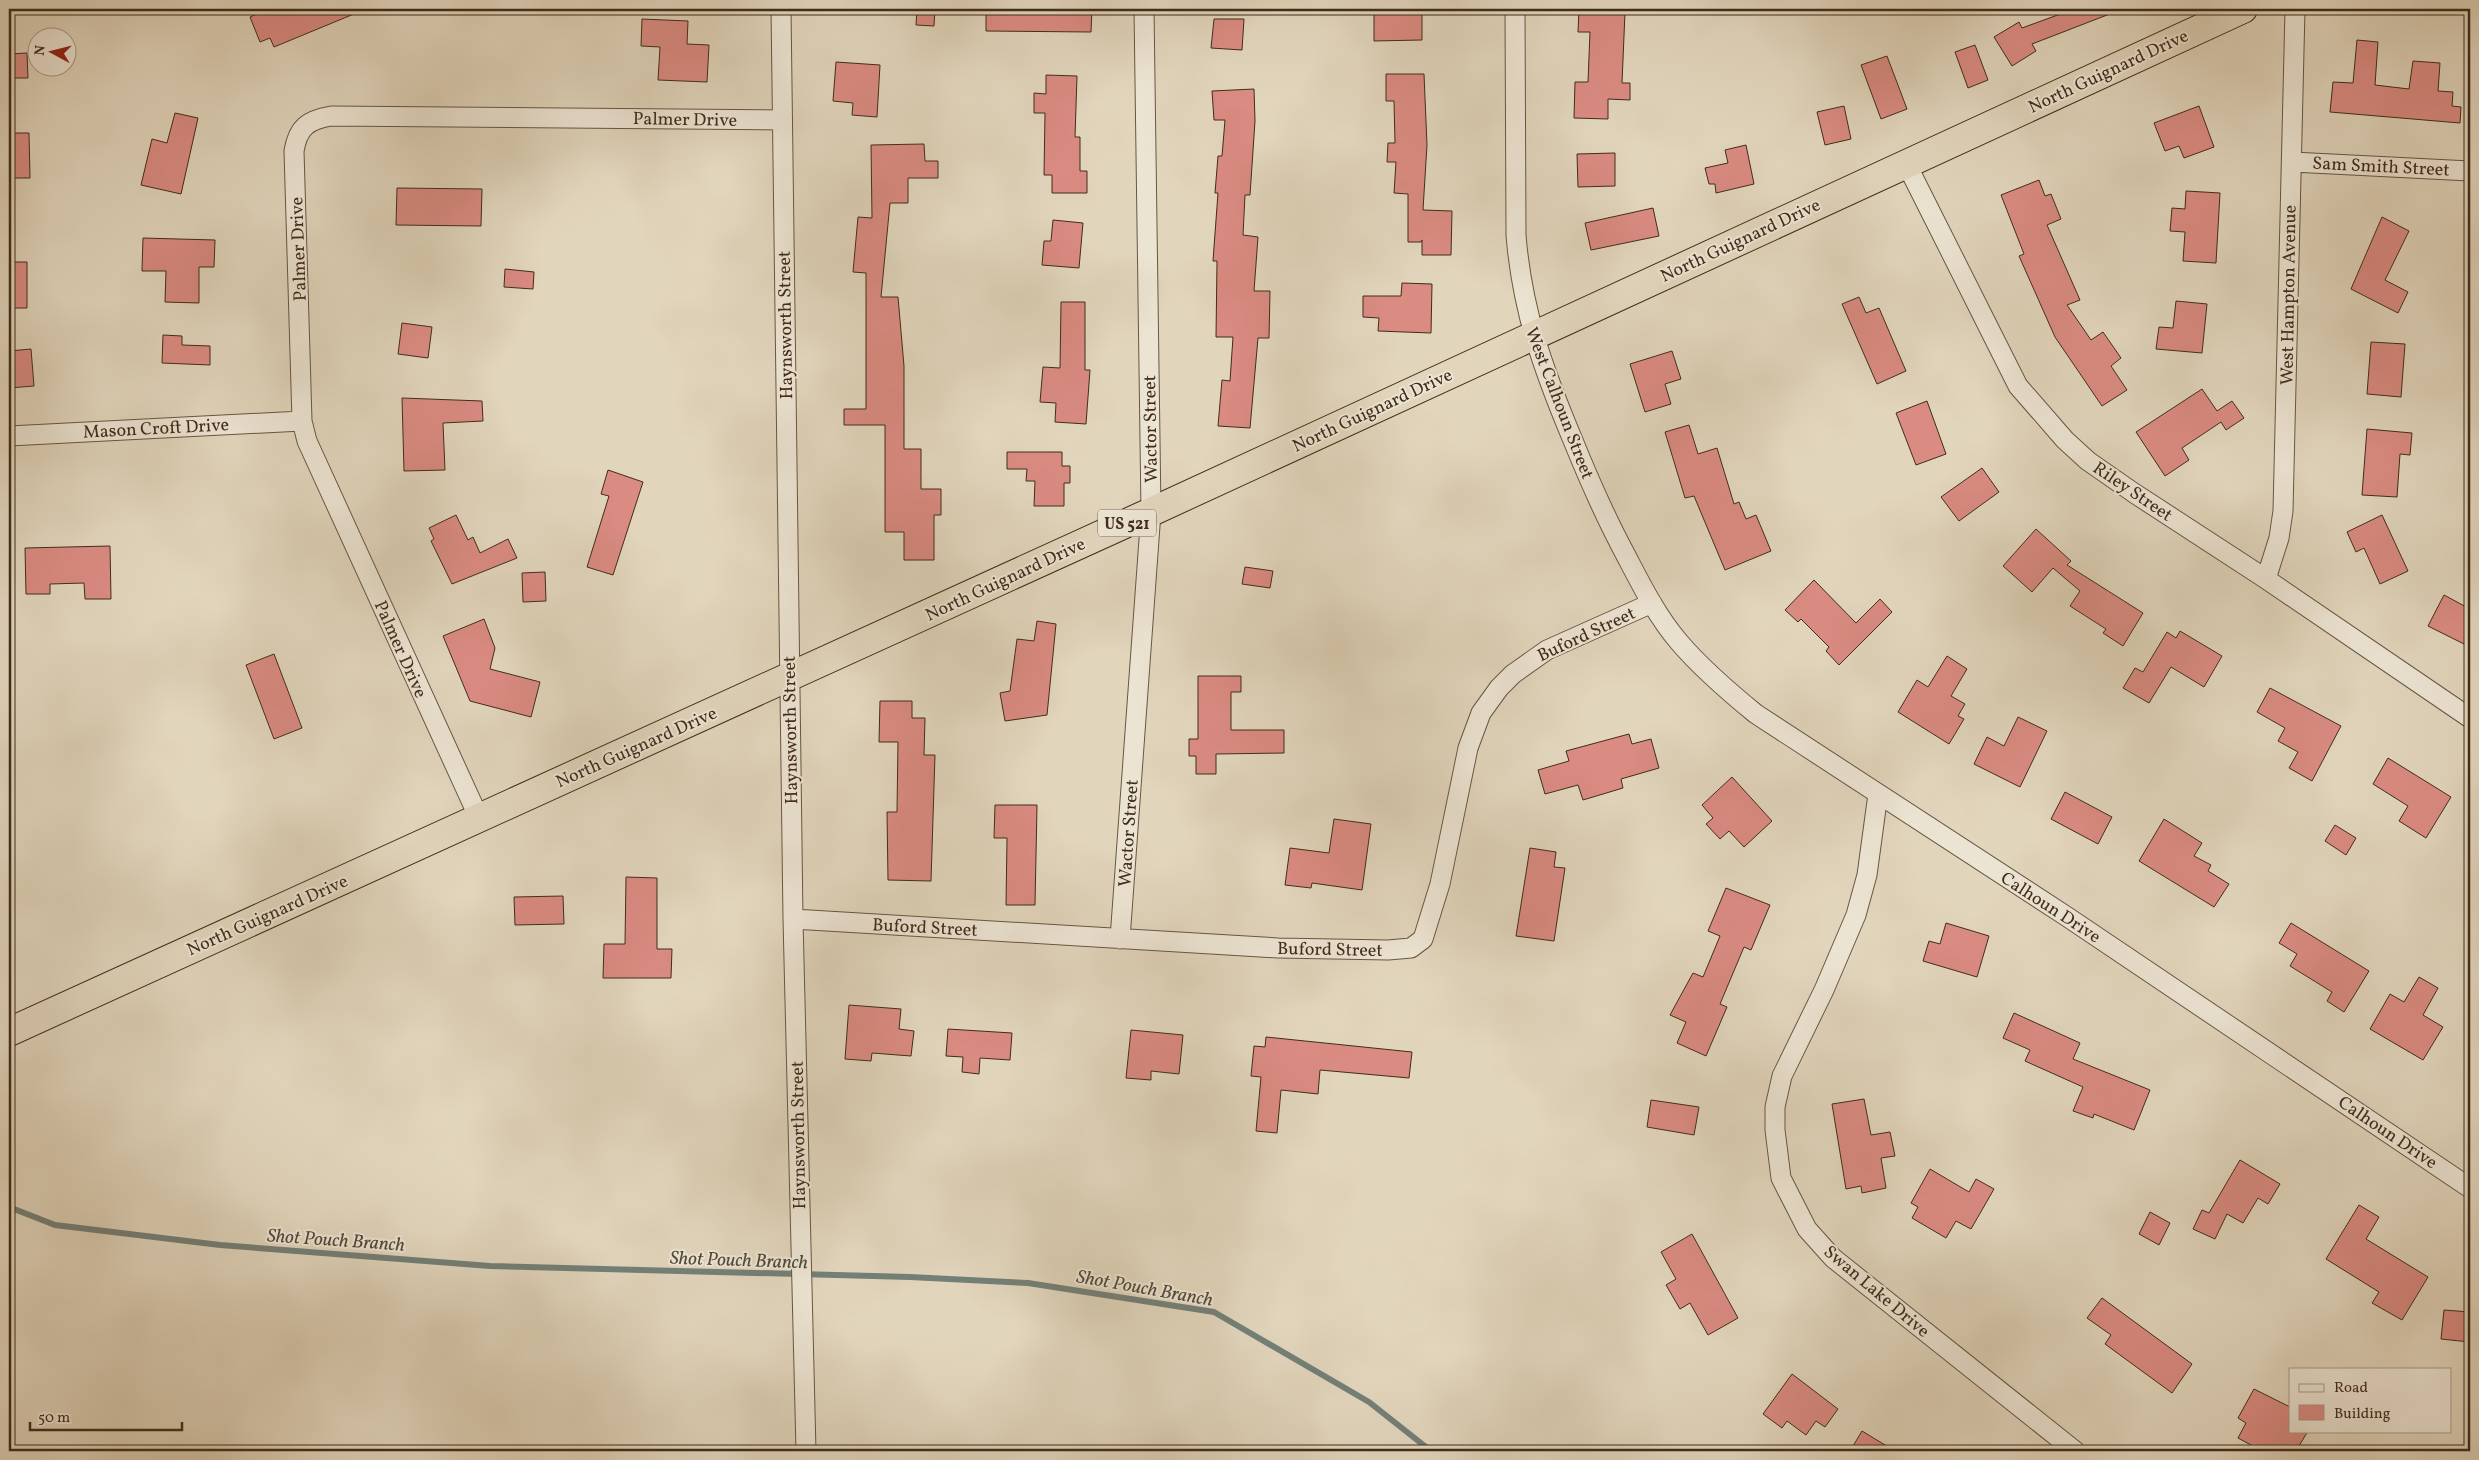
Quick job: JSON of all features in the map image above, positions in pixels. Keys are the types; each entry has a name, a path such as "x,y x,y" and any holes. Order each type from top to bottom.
{"highway":[{"name":"North Guignard Drive","path":"9,1032 790,678 2243,9"}],"street":[{"name":"Haynsworth Street","path":"781,9 793,919 806,1451"},
{"name":"Wactor Street","path":"1120,939 1151,512 1144,9"},
{"name":"West Calhoun Street","path":"1515,9 1516,235 1518,268 1527,317 1546,378 1602,510 1652,603"},
{"name":"West Hampton Avenue","path":"2266,579 2272,564 2283,511 2295,9"},
{"name":"Palmer Drive","path":"479,818 307,441 302,421 294,151 296,138 302,128 315,118 331,116 782,120"},
{"name":"Sam Smith Street","path":"2292,162 2470,171"},
{"name":"Riley Street","path":"1906,163 2018,386 2046,420 2088,461 2470,718"},
{"name":"Mason Croft Drive","path":"9,436 302,421"},
{"name":"Calhoun Drive","path":"1652,603 1678,641 1722,686 1810,750 2066,916 2470,1188"},
{"name":"Buford Street","path":"793,919 1278,948 1388,950 1411,948 1423,939 1440,884 1468,748 1481,713 1499,688 1513,674 1541,654 1652,603"},
{"name":"Swan Lake Drive","path":"1878,794 1867,876 1856,914 1824,990 1782,1076 1775,1106 1781,1178 1807,1229 1833,1258 2075,1451"}],"building":[{"path":"268,9 366,9 274,47 270,38 260,42 250,17"},
{"path":"917,9 935,9 934,26 916,25"},
{"path":"986,9 1092,9 1091,32 986,31"},
{"path":"1374,9 1422,9 1422,40 1374,41"},
{"path":"2074,9 2120,10 2032,44 2036,51 2012,66 1994,37 2019,22 2022,28"},
{"path":"1579,10 1625,12 1622,83 1630,83 1630,100 1608,99 1608,119 1574,118 1575,82 1588,82 1590,32 1578,32"},
{"path":"642,19 688,21 687,44 709,45 707,82 658,80 660,47 641,46"},
{"path":"1214,19 1244,19 1242,50 1211,48"},
{"path":"2357,40 2378,42 2375,85 2409,89 2413,61 2440,63 2438,91 2453,92 2452,106 2461,107 2460,123 2330,112 2333,82 2353,83"},
{"path":"1975,45 1988,80 1968,88 1955,52"},
{"path":"27,53 28,78 9,78 9,54"},
{"path":"1887,56 1907,109 1881,119 1861,65"},
{"path":"836,62 880,65 877,117 852,115 853,103 833,101"},
{"path":"1386,74 1424,74 1427,145 1423,210 1452,211 1451,255 1422,255 1422,240 1421,242 1408,242 1408,194 1394,193 1396,162 1387,162 1388,143 1395,143 1394,101 1386,101"},
{"path":"1046,75 1077,76 1075,137 1080,137 1080,171 1087,171 1087,193 1052,193 1052,175 1044,175 1045,113 1034,113 1034,93 1046,94"},
{"path":"1254,89 1255,121 1250,195 1245,195 1243,235 1258,237 1254,291 1270,291 1269,338 1258,338 1250,428 1218,426 1222,380 1230,381 1233,337 1216,337 1217,261 1213,261 1218,193 1215,193 1218,156 1222,156 1225,120 1214,120 1212,91"},
{"path":"1844,106 1851,139 1825,145 1817,112"},
{"path":"2199,106 2214,147 2184,158 2179,146 2165,151 2154,123"},
{"path":"175,113 198,118 181,194 141,185 152,139 167,143"},
{"path":"9,133 29,133 30,178 9,178"},
{"path":"924,144 925,161 938,161 938,178 908,178 908,203 890,203 881,297 898,297 904,366 904,449 921,449 921,489 941,489 941,515 934,515 934,560 904,560 904,532 885,532 885,425 844,425 844,409 866,409 866,273 853,272 858,217 872,218 871,145"},
{"path":"1746,145 1754,184 1716,193 1715,184 1709,184 1705,168 1728,163 1725,150"},
{"path":"1615,153 1615,186 1578,187 1577,154"},
{"path":"2039,180 2045,196 2051,194 2061,219 2047,225 2080,300 2067,305 2091,340 2103,332 2121,358 2111,366 2127,390 2102,406 2055,337 2019,256 2024,254 2001,195"},
{"path":"397,188 482,189 481,226 396,225"},
{"path":"2186,191 2220,193 2216,263 2183,261 2185,232 2170,231 2172,208 2185,209"},
{"path":"1653,208 1659,236 1591,250 1585,223"},
{"path":"2382,217 2409,231 2385,280 2408,292 2398,313 2351,289"},
{"path":"1053,220 1083,223 1079,268 1042,265 1044,241 1051,241"},
{"path":"143,238 215,240 214,267 199,267 199,303 165,302 166,271 142,271"},
{"path":"9,262 27,262 27,308 9,308"},
{"path":"505,269 534,272 533,289 504,287"},
{"path":"1402,283 1432,284 1431,333 1378,331 1379,318 1363,317 1363,296 1401,296"},
{"path":"1859,297 1866,313 1879,308 1906,371 1877,384 1842,304"},
{"path":"2176,301 2207,304 2202,353 2156,349 2159,327 2173,328"},
{"path":"1061,302 1085,302 1085,370 1090,370 1086,424 1055,422 1056,403 1040,402 1043,367 1060,368"},
{"path":"402,323 432,327 428,358 398,354"},
{"path":"163,335 182,336 182,345 210,346 210,365 162,363"},
{"path":"2371,342 2405,344 2401,397 2367,394"},
{"path":"31,349 34,386 9,388 9,351"},
{"path":"1672,351 1681,379 1665,384 1671,404 1645,412 1630,364"},
{"path":"2202,389 2217,411 2232,401 2244,418 2226,430 2221,422 2182,448 2189,460 2165,476 2136,432"},
{"path":"402,398 482,401 483,421 443,423 445,470 404,471"},
{"path":"1927,401 1946,454 1916,465 1896,413"},
{"path":"1689,425 1698,454 1717,448 1734,504 1739,502 1746,519 1756,515 1771,551 1725,570 1694,496 1685,498 1665,432"},
{"path":"2367,429 2412,433 2410,455 2400,454 2397,497 2362,495"},
{"path":"1007,452 1062,452 1062,466 1070,466 1070,483 1064,483 1064,506 1034,506 1035,481 1026,481 1027,469 1007,469"},
{"path":"1982,468 1999,492 1959,521 1941,497"},
{"path":"608,470 643,482 613,575 587,567 609,496 601,494"},
{"path":"456,515 468,540 473,537 480,553 508,539 517,558 452,584 431,541 434,539 429,528"},
{"path":"2382,515 2408,571 2380,584 2364,548 2356,552 2347,532"},
{"path":"2036,529 2071,561 2067,565 2143,613 2123,646 2103,633 2106,629 2070,606 2080,591 2053,568 2032,592 2003,566"},
{"path":"110,546 111,599 85,599 84,583 50,584 50,594 26,594 25,548"},
{"path":"1245,567 1273,571 1270,588 1242,584"},
{"path":"545,572 546,601 523,602 522,573"},
{"path":"1814,580 1856,623 1880,599 1892,612 1839,665 1826,651 1829,647 1801,619 1798,622 1785,610"},
{"path":"2444,595 2470,609 2470,647 2428,626"},
{"path":"484,619 495,648 490,669 540,682 531,717 470,701 443,636"},
{"path":"1037,621 1056,624 1047,715 1005,721 1000,693 1010,691 1017,639 1034,641"},
{"path":"2180,631 2222,656 2204,687 2171,667 2149,703 2123,688 2135,668 2143,672 2167,632 2176,638"},
{"path":"274,654 302,728 274,739 246,665"},
{"path":"1947,656 1967,669 1951,696 1965,704 1958,716 1964,719 1949,744 1898,712 1917,680 1928,687"},
{"path":"1198,676 1241,676 1241,692 1231,692 1231,730 1284,730 1284,753 1216,754 1216,774 1196,774 1196,756 1189,756 1189,739 1198,739"},
{"path":"2270,688 2341,726 2312,781 2289,768 2298,752 2278,741 2285,728 2257,712"},
{"path":"880,701 912,701 912,718 925,718 924,755 935,755 931,881 888,880 887,812 897,812 898,742 879,742"},
{"path":"2018,717 2047,731 2020,787 1974,764 1987,737 2004,746"},
{"path":"1629,734 1632,744 1651,739 1659,768 1621,779 1623,788 1583,800 1578,785 1545,794 1538,770 1569,761 1566,751"},
{"path":"2388,758 2451,797 2426,838 2399,821 2408,806 2373,784"},
{"path":"1732,777 1772,821 1744,847 1729,831 1720,839 1706,824 1713,818 1702,805"},
{"path":"2065,792 2112,817 2098,844 2051,819"},
{"path":"995,805 1037,805 1035,905 1006,905 1007,838 994,838"},
{"path":"1334,819 1371,824 1362,890 1312,883 1311,888 1285,885 1290,848 1329,853"},
{"path":"2164,819 2202,843 2194,856 2211,865 2208,871 2229,884 2214,907 2139,861"},
{"path":"2335,825 2356,838 2346,855 2325,841"},
{"path":"1530,848 1556,852 1554,867 1565,868 1554,941 1516,936"},
{"path":"626,877 657,878 657,949 672,949 671,978 603,978 604,944 625,944"},
{"path":"1726,888 1770,905 1751,950 1744,947 1720,1004 1727,1007 1706,1056 1677,1043 1686,1022 1670,1015 1693,973 1703,977 1720,936 1708,931"},
{"path":"563,896 564,924 515,925 514,897"},
{"path":"1946,923 1989,936 1977,977 1923,961 1929,941 1940,944"},
{"path":"2291,923 2369,971 2344,1012 2327,1001 2332,992 2290,966 2297,954 2279,943"},
{"path":"2419,977 2438,988 2423,1015 2443,1027 2423,1060 2370,1029 2390,994 2404,1002"},
{"path":"849,1005 901,1009 899,1029 914,1031 911,1056 872,1053 871,1061 845,1059"},
{"path":"2014,1013 2080,1043 2073,1059 2150,1090 2134,1130 2094,1114 2093,1118 2073,1111 2083,1087 2025,1061 2030,1050 2003,1038"},
{"path":"948,1029 1012,1033 1010,1060 980,1058 979,1074 962,1072 963,1057 946,1056"},
{"path":"1131,1030 1183,1035 1179,1074 1151,1071 1151,1080 1126,1078"},
{"path":"1266,1037 1412,1052 1409,1078 1320,1070 1318,1094 1281,1090 1277,1133 1256,1131 1261,1077 1251,1076 1254,1046 1265,1047"},
{"path":"1864,1099 1871,1135 1890,1132 1895,1156 1881,1158 1886,1188 1862,1193 1861,1186 1846,1189 1832,1104"},
{"path":"1651,1100 1699,1107 1694,1135 1647,1127"},
{"path":"2240,1160 2280,1184 2268,1204 2258,1198 2243,1223 2227,1214 2215,1239 2193,1229 2202,1210 2209,1213"},
{"path":"1930,1169 1969,1192 1976,1179 1994,1189 1971,1229 1956,1221 1946,1238 1912,1218 1918,1207 1911,1203"},
{"path":"2359,1205 2379,1217 2366,1239 2428,1277 2402,1320 2372,1303 2379,1292 2326,1259"},
{"path":"2150,1212 2170,1223 2159,1245 2139,1234"},
{"path":"1692,1234 1738,1318 1708,1335 1690,1303 1680,1309 1666,1285 1676,1279 1661,1252"},
{"path":"2102,1298 2192,1364 2172,1393 2105,1344 2111,1335 2087,1318"},
{"path":"2444,1310 2470,1312 2470,1342 2441,1339"},
{"path":"1792,1374 1838,1409 1825,1427 1816,1421 1806,1435 1787,1421 1782,1428 1763,1414"},
{"path":"2254,1389 2289,1406 2289,1432 2307,1432 2296,1451 2262,1451 2238,1438 2246,1423 2238,1418"},
{"path":"1862,1431 1895,1451 1850,1451"}],"waterway":[{"name":"Shot Pouch Branch","path":"9,1207 55,1225 220,1245 490,1266 910,1277 1028,1283 1214,1312 1369,1402 1431,1451"}]}
